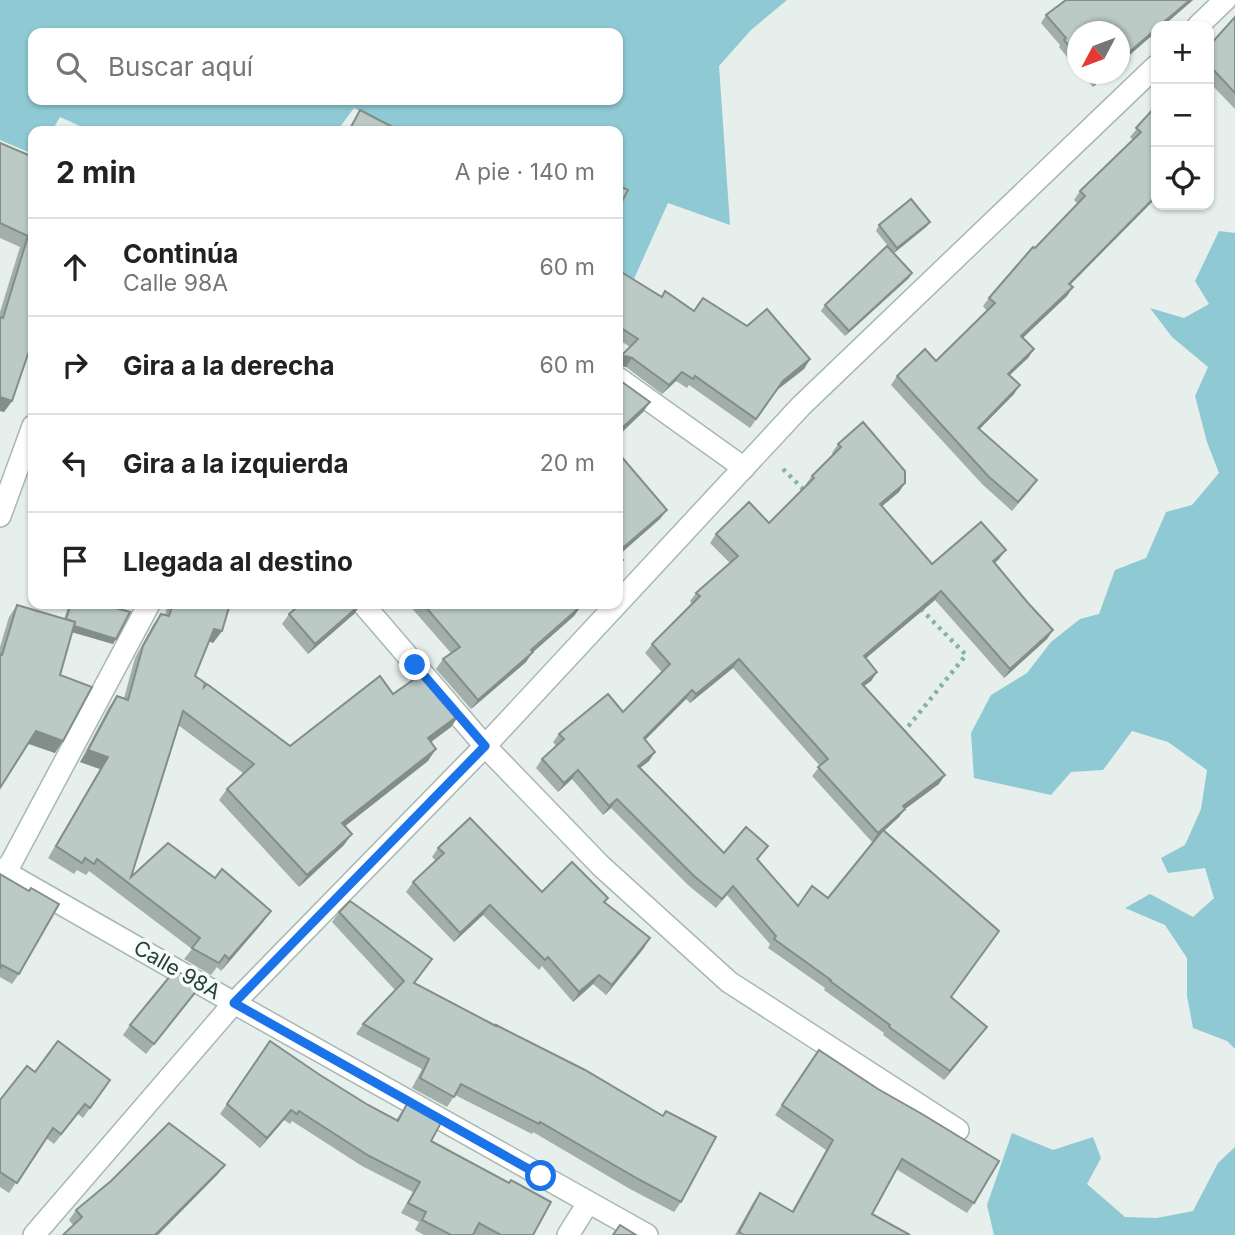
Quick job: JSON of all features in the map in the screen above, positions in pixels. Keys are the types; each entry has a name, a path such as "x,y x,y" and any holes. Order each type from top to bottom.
{"street":[{"path":"1203,21 1225,0"},
{"path":"623,598 801,406 1151,71"},
{"path":"623,382 744,468"},
{"path":"0,516 28,440"},
{"path":"3,870 146,609"},
{"path":"367,609 485,746 601,866 729,982 958,1130"},
{"path":"34,1235 234,1003 485,746 612,609"},
{"name":"Calle 98A","path":"3,870 647,1235"},
{"path":"568,1235 588,1203"}],"path":[{"path":"762,448 811,497"},
{"path":"897,740 966,655 918,606"}],"water":[{"path":"0,0 787,0 751,30 719,66 730,225 668,203 629,290 623,287 623,126 390,126 354,108 341,126 80,126 60,117 55,126 28,126 28,152 0,140"},
{"path":"1219,231 1235,233 1235,1049 1227,1041 1193,1028 1187,996 1187,958 1165,925 1125,908 1150,894 1193,917 1214,898 1205,868 1168,873 1161,858 1185,845 1201,809 1207,770 1168,742 1132,731 1103,770 1071,772 1051,795 974,778 971,733 991,695 1027,673 1051,642 1080,619 1099,614 1115,570 1146,558 1166,512 1192,505 1219,473 1207,442 1195,396 1208,367 1172,337 1150,308 1184,318 1209,304 1195,281"},
{"path":"1012,1133 1053,1150 1093,1137 1101,1158 1087,1184 1125,1217 1157,1218 1193,1211 1218,1163 1235,1147 1235,1235 994,1235 987,1205"}],"building":[{"path":"1066,0 1190,0 1165,21 1151,21 1151,33 1130,51 1130,21 1067,21 1067,43 1064,40 1066,38 1046,15"},
{"path":"1235,17 1235,93 1214,70 1214,40"},
{"path":"360,110 390,126 352,126"},
{"path":"1151,111 1151,201 1069,284 1073,287 1021,336 1034,349 1008,374 1020,385 978,428 1037,480 1018,502 988,476 897,376 925,349 936,361 995,303 989,298 1033,247 1035,248 1085,196 1080,191 1141,132 1136,128"},
{"path":"0,143 28,155 28,236 0,223"},
{"path":"911,199 930,222 897,248 879,225"},
{"path":"28,236 28,354 12,401 0,397 0,317 3,318"},
{"path":"887,246 912,273 849,331 825,305"},
{"path":"623,273 662,297 665,291 694,311 703,298 747,326 767,309 810,359 783,381 756,419 695,376 693,379 682,372 669,385 632,358 623,356 638,339 623,329"},
{"path":"623,383 650,402 623,427"},
{"path":"863,422 905,471 905,483 880,504 932,564 981,522 1006,550 993,561 1053,630 1010,669 941,591 864,656 877,672 862,684 945,775 903,806 905,809 878,833 818,767 828,759 739,659 696,694 692,690 644,738 655,752 638,766 724,853 746,827 768,846 757,859 798,906 812,886 828,898 883,830 999,931 951,997 987,1027 950,1071 774,939 776,936 733,886 722,899 694,876 617,799 609,806 578,770 564,783 542,759 564,739 559,734 608,694 623,712 670,664 652,644 700,596 696,593 738,556 716,534 749,502 769,523 814,478 812,476 841,447 838,444"},
{"path":"623,459 667,510 623,548"},
{"path":"17,605 75,622 60,675 92,687 63,741 36,731 0,788 0,654 2,655"},
{"path":"69,609 119,609 130,612 116,639 74,626 75,622 66,619"},
{"path":"171,609 229,609 222,631 214,629 195,676 205,683 204,687 207,684 290,746 380,676 393,694 423,673 459,715 428,738 436,749 342,823 352,834 307,875 227,789 254,764 183,711 131,877 168,843 215,878 222,869 271,911 229,959 225,955 219,963 192,948 200,938 97,859 94,864 85,858 82,863 56,846 108,757 88,750 117,696 128,700 143,646 161,614 169,616"},
{"path":"295,609 355,609 315,644 289,614"},
{"path":"427,609 578,609 478,700 443,659 460,647"},
{"path":"470,818 542,892 572,862 608,898 604,902 650,938 612,985 599,975 579,992 548,957 545,960 490,905 460,933 413,882 444,853 438,848"},
{"path":"0,874 59,904 19,974 2,965 0,968"},
{"path":"350,901 432,959 414,983 585,1070 663,1116 666,1111 716,1137 681,1202 540,1122 539,1124 461,1084 454,1097 420,1078 429,1059 363,1024 404,981 339,912"},
{"path":"175,970 201,985 154,1044 130,1025"},
{"path":"58,1041 110,1080 90,1108 85,1104 61,1134 53,1128 17,1183 0,1172 0,1100 27,1066 35,1072"},
{"path":"270,1041 368,1105 398,1121 408,1102 442,1121 431,1141 551,1202 533,1235 501,1235 479,1223 473,1235 451,1235 422,1220 426,1212 408,1203 420,1182 369,1156 299,1111 297,1114 291,1110 267,1138 227,1104"},
{"path":"819,1050 878,1089 999,1161 974,1203 902,1159 872,1214 910,1235 744,1235 739,1232 760,1193 793,1212 833,1140 782,1105"},
{"path":"169,1123 225,1165 155,1235 63,1235 82,1217 76,1210 111,1181"},
{"path":"620,1225 636,1235 613,1235"}],"route":[{"path":"415,665 485,746 234,1003 541,1176"}]}
